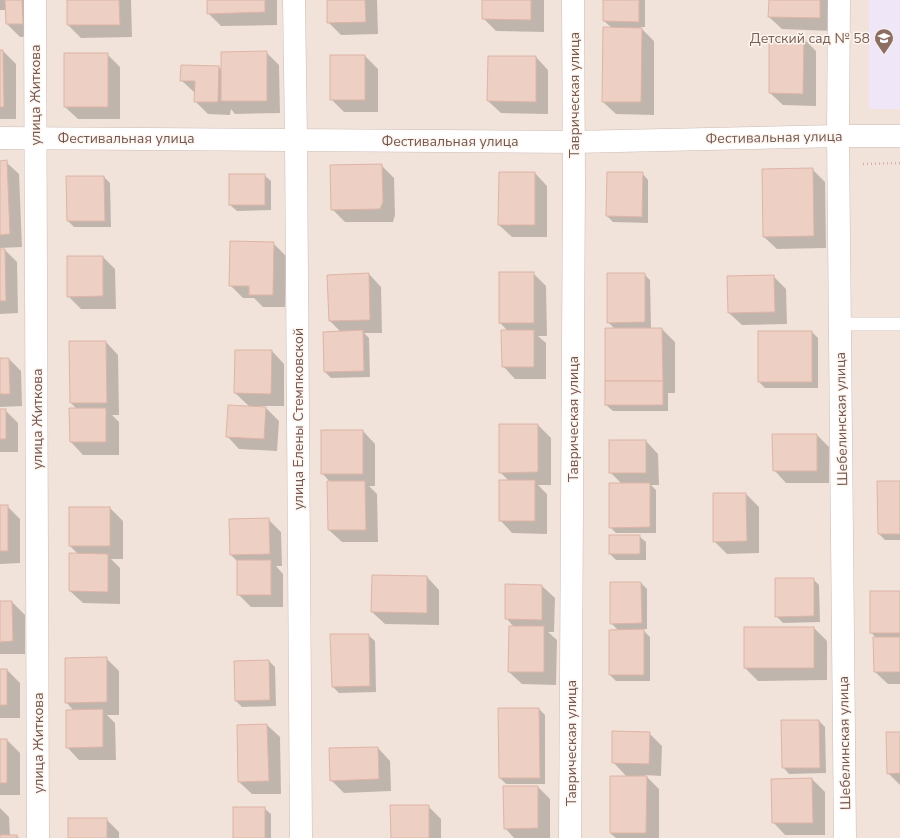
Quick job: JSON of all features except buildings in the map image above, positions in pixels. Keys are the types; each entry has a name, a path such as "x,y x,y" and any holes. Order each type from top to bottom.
{"street":[{"name":"улица Житкова","path":"35,0 38,838"},
{"name":"улица Елены Стемпковской","path":"294,0 301,838"},
{"name":"Таврическая улица","path":"570,838 574,142 573,0"},
{"name":"Шебелинская улица","path":"839,0 838,164 845,838"},
{"name":"Фестивальная улица","path":"0,138 574,142 900,136"}],"lane":[{"path":"840,324 900,324"}],"path":[{"path":"838,164 900,163"}],"shaded area":[{"path":"0,0 900,0 900,838 0,838"},
{"name":"Детский сад № 58","path":"869,0 900,0 900,109 869,109"}],"place":[{"name":"Детский сад № 58","path":"884,55"}]}
